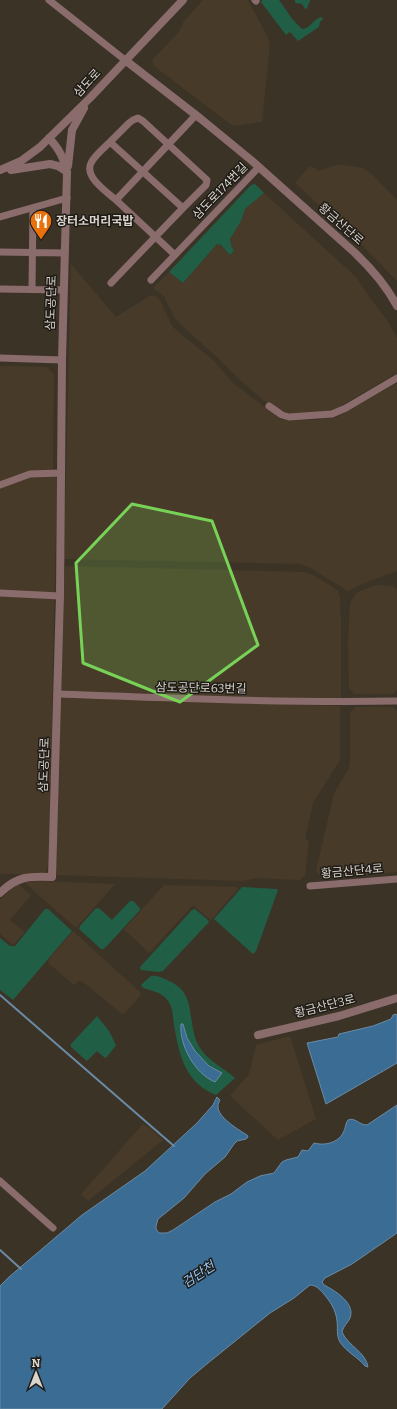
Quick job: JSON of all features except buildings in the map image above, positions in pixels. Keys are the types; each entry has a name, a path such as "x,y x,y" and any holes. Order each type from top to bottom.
{"street":[{"path":"49,0 125,60"},
{"name":"삼도로","path":"0,171 25,159 49,138 90,98 183,0"},
{"name":"삼도로174번길","path":"125,60 196,115 259,167 151,280"},
{"path":"0,171 47,164 58,166 67,172 72,130 90,98"},
{"path":"116,200 196,115"},
{"path":"111,283 156,236 206,185 207,180 169,144 138,118 133,120 92,161 90,171 93,178 156,236 175,255"},
{"name":"삼도공단로","path":"0,893 11,883 23,878 52,877 60,596 62,360 67,172 64,158 49,138"},
{"path":"110,142 184,208"},
{"name":"황금산단로","path":"259,167 369,266 397,306"},
{"path":"0,217 67,198"},
{"path":"32,289 33,208"},
{"path":"0,252 65,253"},
{"path":"0,289 64,290"},
{"path":"0,358 62,360"},
{"path":"269,406 282,415 289,417 332,414 346,408 397,378"},
{"path":"0,485 30,474 61,473"},
{"path":"0,593 60,596"},
{"name":"삼도공단로63번길","path":"57,694 180,699 345,702 397,701"},
{"name":"황금산단4로","path":"310,886 397,879"},
{"name":"황금산단3로","path":"258,1035 339,1016 397,998"},
{"path":"0,1181 53,1228"}],"highlighted area":[{"path":"132,504 212,521 258,645 180,702 83,663 76,563"}],"shaded area":[{"path":"203,0 248,0 267,36 270,43 262,122 233,126 154,66 152,60 178,33 184,21"},
{"path":"336,165 363,168 373,175 397,200 397,281 359,242 295,183 310,166 319,171"},
{"path":"264,193 357,278 387,320 397,338 397,373 334,410 328,412 288,413 264,401 179,323 174,317 164,296 153,288 169,272 183,283 217,244 231,255 234,251 230,239 241,221 245,209"},
{"path":"71,264 116,317 151,295 157,297 174,328 214,361 233,383 282,420 314,420 337,417 397,383 397,571 348,591 309,567 301,564 64,559"},
{"path":"0,366 47,367 54,374 53,468 57,480 50,803 48,865 46,872 40,874 0,874"},
{"path":"65,566 302,572 311,574 337,590 340,596 341,698 225,697 61,691"},
{"path":"375,585 393,586 397,589 397,690 393,694 354,694 349,688 348,644 350,603 356,593"},
{"path":"63,698 340,706 340,760 313,803 305,839 309,841 305,875 300,880 256,878 242,881 55,874 61,700"},
{"path":"356,707 393,707 397,711 397,872 323,878 316,871 334,793 348,770 350,763 350,713"},
{"path":"38,881 115,884 76,928 25,883"},
{"path":"18,884 31,895 10,920 25,932 13,945 0,934 0,900"},
{"path":"164,885 237,887 238,889 211,920 193,905 149,953 124,929"},
{"path":"73,931 141,993 123,1015 82,981 73,984 48,963 49,959"},
{"path":"290,1036 316,1119 278,1140 230,1096 249,1074 256,1045"},
{"path":"143,1124 150,1128 163,1140 88,1201 81,1194"}],"green space":[{"path":"262,0 279,0 293,20 302,29 305,29 319,18 322,17 323,19 320,22 319,27 298,41 290,32 286,35 261,2"},
{"path":"295,0 310,1 305,9 302,4 295,3"},
{"path":"255,184 264,193 245,209 241,221 230,239 234,251 230,255 221,245 217,244 183,283 169,272 251,185"},
{"path":"242,887 278,890 256,951 253,954 214,919"},
{"path":"130,901 133,901 140,910 104,949 101,949 79,929 96,908 100,909 112,920"},
{"path":"45,909 48,909 72,931 13,1000 0,990 0,938 10,946 15,946"},
{"path":"195,909 209,922 163,971 141,970 141,966 192,910"},
{"path":"151,976 158,976 169,981 178,987 184,994 188,1002 196,1039 203,1053 235,1078 216,1095 197,1083 185,1066 178,1046 170,1004 163,995 146,989 141,985"},
{"path":"97,1016 109,1031 116,1045 107,1057 105,1058 97,1051 87,1061 71,1047 71,1044"}],"water":[{"path":"396,1014 397,1063 326,1104 307,1043 338,1037 339,1034 373,1026 391,1019 393,1015"},
{"path":"181,1024 183,1024 187,1038 195,1051 209,1066 222,1073 215,1082 201,1073 190,1058 183,1041"},
{"name":"검단천","path":"217,1097 220,1100 218,1106 221,1114 229,1123 248,1137 237,1141 225,1157 205,1174 184,1198 158,1219 156,1229 159,1233 167,1233 173,1230 215,1202 231,1194 247,1182 260,1176 274,1173 282,1162 298,1157 302,1150 308,1151 314,1143 326,1144 338,1139 343,1133 348,1120 350,1119 367,1125 397,1105 397,1233 352,1264 325,1278 322,1282 343,1298 350,1307 350,1318 342,1332 348,1341 364,1357 368,1367 349,1352 340,1342 336,1317 332,1306 326,1296 319,1289 310,1285 294,1298 270,1313 190,1378 162,1409 0,1409 0,1286 82,1215 145,1171 197,1123 213,1105"}],"waterway":[{"path":"0,995 174,1146"},
{"path":"0,1250 21,1269"}],"place":[{"name":"장터소머리국밥","path":"41,240"}]}
